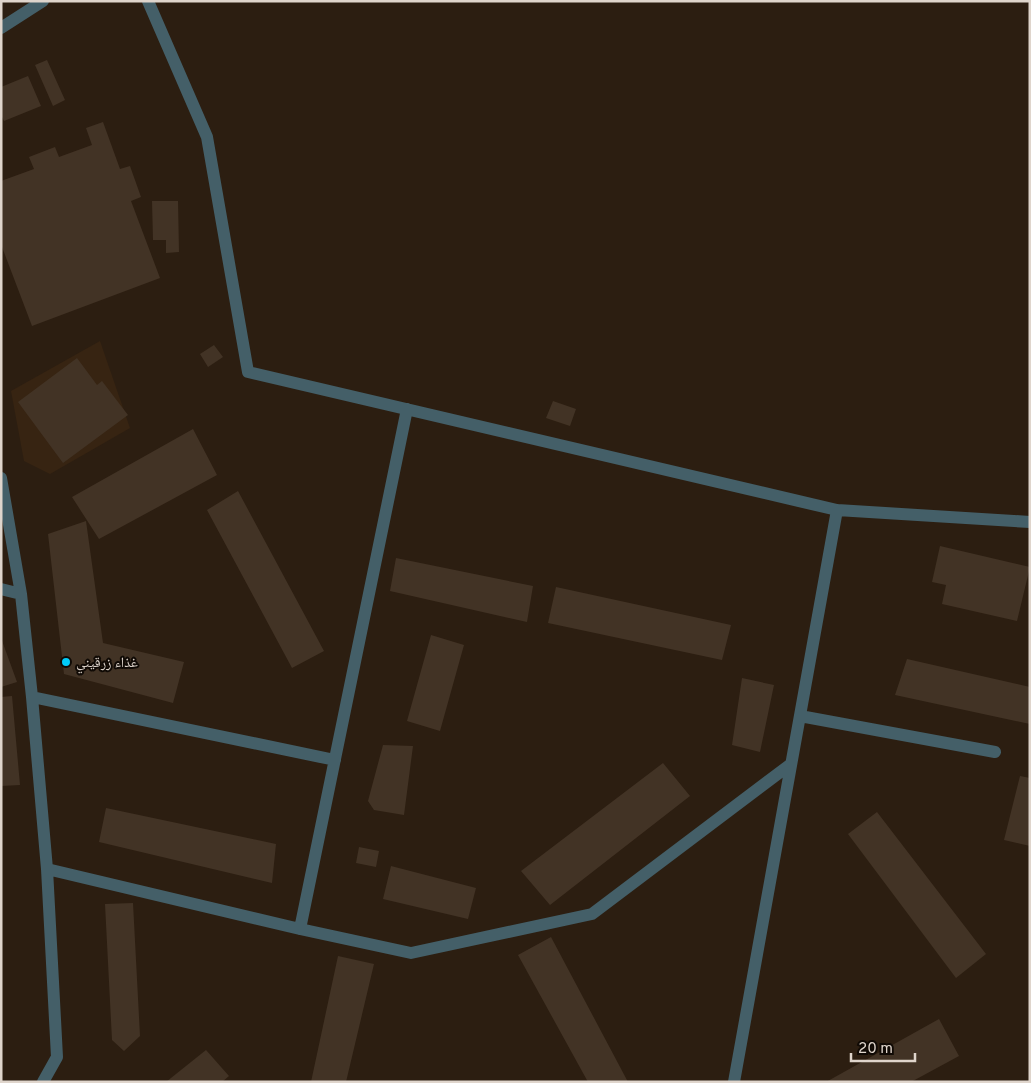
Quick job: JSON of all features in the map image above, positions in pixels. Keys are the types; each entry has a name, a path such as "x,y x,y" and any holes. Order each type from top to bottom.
{"street":[{"path":"1,28 43,1"},
{"path":"148,1 207,137 248,372 837,510 1030,522"},
{"path":"300,929 406,409"},
{"path":"1,478 21,594 47,869 58,1057 43,1082"},
{"path":"734,1082 837,510"},
{"path":"1,589 21,594"},
{"path":"32,697 335,760"},
{"path":"800,716 995,752"},
{"path":"47,869 300,929 411,953 592,914 791,764"}],"shaded area":[{"path":"100,341 130,428 50,474 24,461 11,391"}],"building":[{"path":"47,60 65,100 53,106 35,65"},
{"path":"28,76 41,106 4,121 1,115 1,87"},
{"path":"103,122 120,169 130,166 141,197 131,201 160,278 32,326 1,248 1,181 34,169 29,157 55,147 59,157 92,145 86,128"},
{"path":"152,201 178,201 179,252 166,253 166,240 153,240"},
{"path":"214,345 223,357 208,367 200,354"},
{"path":"77,358 97,385 102,381 128,415 63,463 18,402"},
{"path":"553,401 576,409 570,426 546,418"},
{"path":"193,429 217,475 99,539 72,497"},
{"path":"238,491 324,651 292,668 207,510"},
{"path":"86,521 103,643 184,662 173,703 64,674 48,534"},
{"path":"940,546 1030,567 1017,621 942,604 946,585 932,582"},
{"path":"396,558 533,586 527,622 390,591"},
{"path":"556,587 731,625 722,660 548,623"},
{"path":"431,635 464,645 440,731 407,721"},
{"path":"1,638 17,682 1,687"},
{"path":"907,659 1030,687 1030,724 895,695"},
{"path":"742,678 774,685 760,752 732,745"},
{"path":"12,696 20,785 1,786 1,697"},
{"path":"383,745 413,746 404,815 374,810 368,801"},
{"path":"663,763 690,796 550,905 521,871"},
{"path":"1020,776 1030,778 1030,846 1004,840"},
{"path":"106,808 276,844 272,883 99,842"},
{"path":"877,812 986,954 956,978 848,834"},
{"path":"359,847 379,851 376,867 356,863"},
{"path":"391,866 476,888 468,919 383,899"},
{"path":"133,903 140,1036 124,1051 112,1040 105,904"},
{"path":"551,937 628,1082 588,1082 518,955"},
{"path":"338,956 374,964 346,1082 311,1082"},
{"path":"939,1019 959,1056 911,1082 826,1082"},
{"path":"206,1050 229,1076 222,1082 166,1082"}],"place":[{"name":"غذاء زرقيني","path":"66,662"}]}
